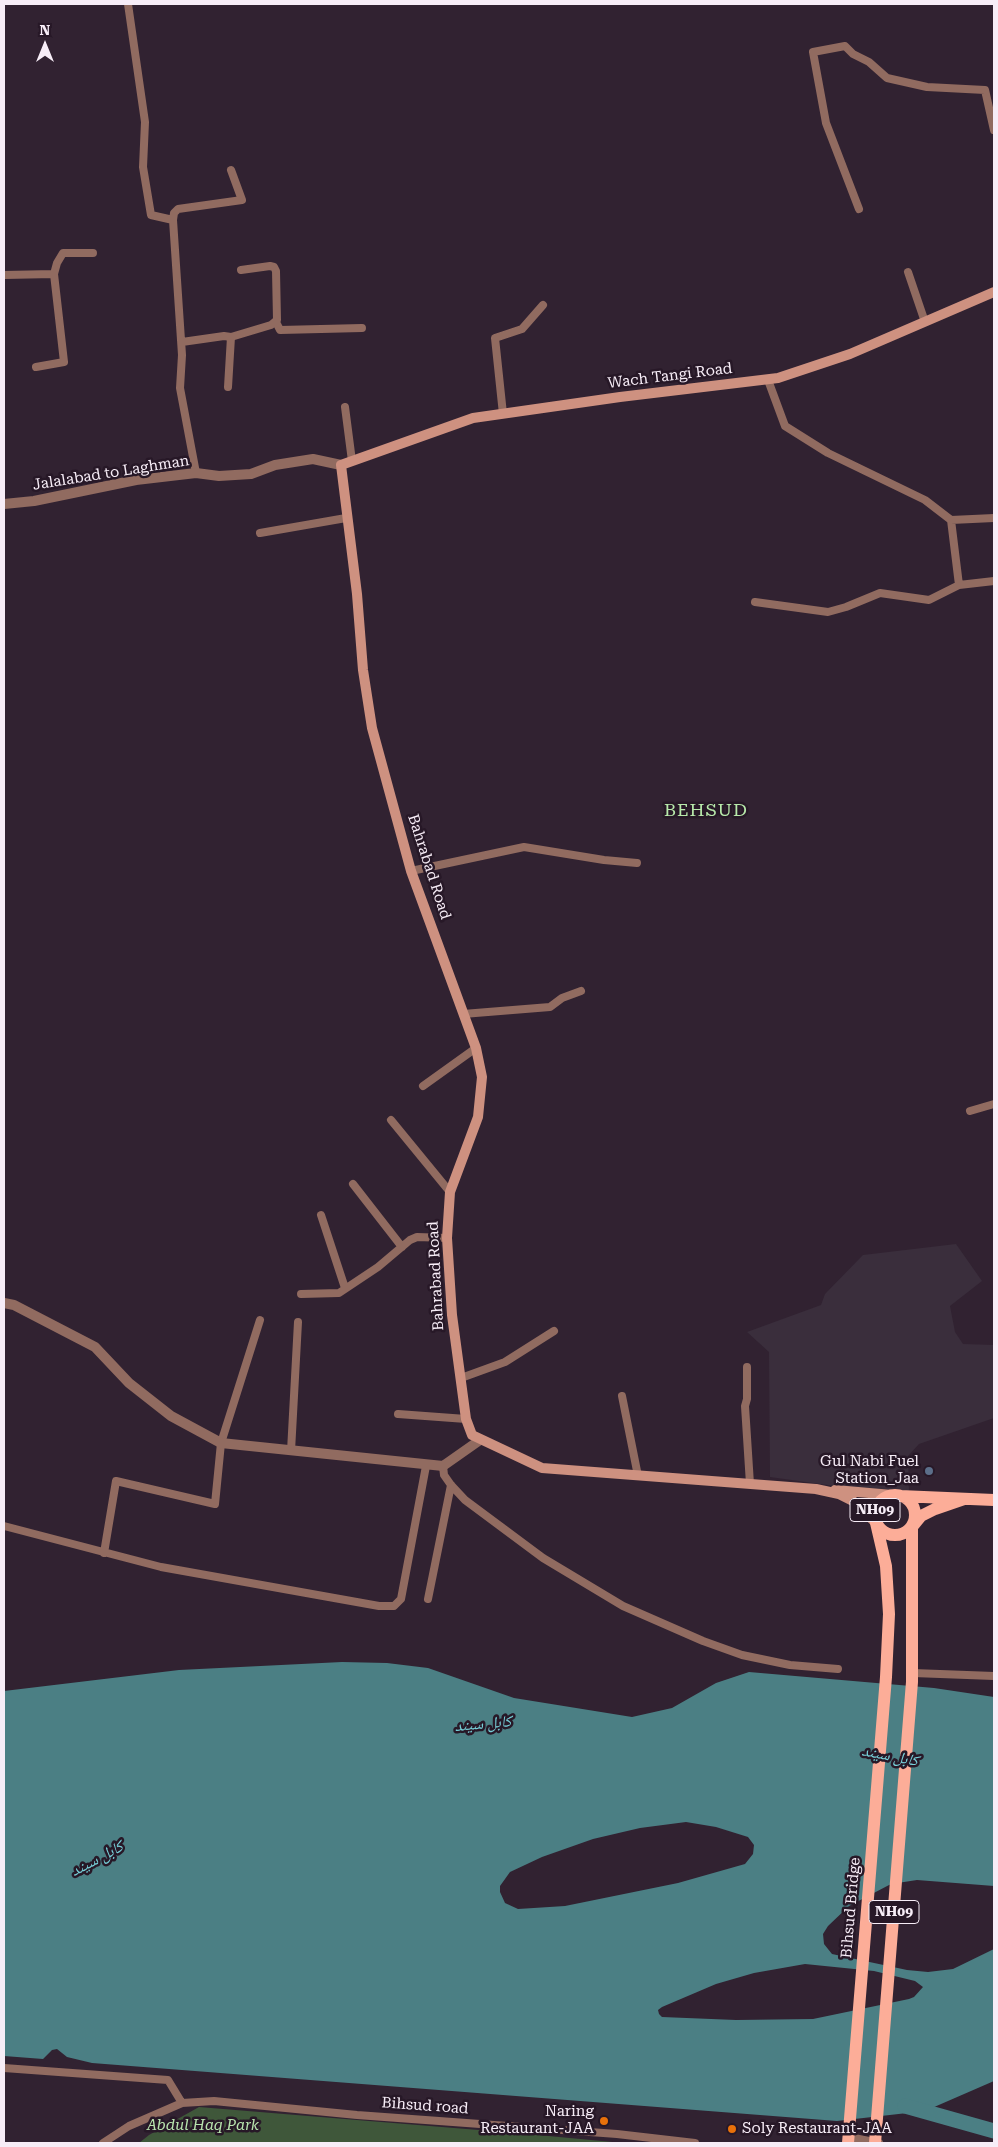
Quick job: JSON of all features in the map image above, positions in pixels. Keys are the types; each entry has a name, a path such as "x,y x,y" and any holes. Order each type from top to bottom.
{"main road":[{"name":"Wach Tangi Road","path":"341,465 473,418 768,380 850,354 994,292"},
{"name":"Bahrabad Road","path":"341,465 346,518 357,594 362,670 368,713 411,872 476,1048 482,1077 478,1117 450,1192 447,1238 452,1315 466,1419 472,1435 480,1440"},
{"path":"480,1440 542,1468 896,1495"},
{"path":"816,1489 839,1494 853,1501 876,1523"},
{"name":"NH09","path":"964,1499 935,1509 922,1516 912,1528 902,1534 890,1535 879,1529 876,1523 875,1511 877,1505 886,1497 896,1495 994,1500"},
{"name":"NH09","path":"877,2143 912,1678 912,1528 915,1515 911,1503 896,1495"},
{"name":"Bihsud Bridge","path":"849,2140 889,1614 886,1566 876,1523"}],"street":[{"path":"128,4 145,122 144,167 151,216 173,220"},
{"path":"859,209 826,122 813,52 844,46 853,54 869,62 887,78 927,87 985,90 994,130"},
{"path":"196,473 180,388 182,342 173,220 174,213 178,209 242,200 231,170"},
{"path":"36,366 64,362 54,274 63,253 93,253"},
{"path":"241,270 274,267 276,272 276,322 280,330 362,328"},
{"path":"908,272 926,322"},
{"path":"4,275 54,274"},
{"path":"503,414 495,338 522,329 543,305"},
{"path":"182,342 224,336 231,338 276,322"},
{"path":"228,387 231,338"},
{"path":"768,380 785,426 828,453 924,500 951,520 994,518"},
{"path":"345,407 352,461"},
{"name":"Jalalabad to Laghman","path":"4,504 34,501 136,480 196,473 219,476 252,474 275,466 313,458 341,465"},
{"path":"260,533 346,518"},
{"path":"951,520 959,585"},
{"path":"755,602 828,612 880,593 929,600 959,585 994,581"},
{"path":"411,872 524,846 604,860 638,862"},
{"path":"463,1014 550,1007 562,998 581,991"},
{"path":"423,1086 476,1048"},
{"path":"970,1111 994,1104"},
{"path":"391,1120 450,1192"},
{"path":"353,1184 402,1248"},
{"path":"321,1215 345,1288"},
{"path":"301,1294 330,1295 339,1293 378,1267 410,1240 417,1237 447,1238"},
{"path":"4,1304 14,1305 95,1347 129,1383 171,1416 221,1443 386,1459 426,1466 443,1466 480,1440"},
{"path":"104,1553 116,1481 215,1504 221,1443 260,1320"},
{"path":"291,1451 298,1322"},
{"path":"461,1378 505,1362 554,1331"},
{"path":"747,1367 748,1398 745,1406 750,1484"},
{"path":"622,1396 638,1476"},
{"path":"398,1414 466,1419"},
{"path":"4,1526 170,1569 379,1606 394,1606 401,1599 426,1466"},
{"path":"443,1466 444,1475 465,1500 543,1558 623,1606 703,1641 742,1655 790,1665 838,1670"},
{"path":"428,1599 451,1485"},
{"path":"912,1678 994,1676"},
{"path":"4,2068 168,2080 182,2102 129,2126 103,2143"},
{"name":"Bihsud road","path":"182,2102 214,2101 357,2116 617,2134 695,2143"},
{"path":"849,2140 877,2143"}],"shaded area":[{"path":"956,1244 982,1281 950,1306 955,1332 963,1344 994,1345 994,1418 919,1444 908,1456 909,1492 856,1489 770,1477 769,1352 747,1332 821,1305 825,1294 863,1255"}],"green space":[{"name":"Abdul Haq Park","path":"199,2107 623,2143 139,2143 149,2135"}],"water":[{"name":"کابل سيند","path":"342,1662 387,1663 428,1668 514,1698 632,1717 672,1708 716,1683 749,1672 934,1688 994,1697 994,1886 917,1880 891,1884 849,1906 828,1926 823,1934 824,1944 832,1954 907,1970 928,1972 953,1969 994,1949 994,2081 925,2111 837,2121 92,2063 67,2057 57,2049 52,2050 43,2059 4,2056 4,1691 179,1670","holes":["686,1822 716,1827 748,1837 754,1845 753,1854 745,1864 678,1883 565,1906 518,1909 505,1903 500,1892 500,1886 510,1872 542,1857 593,1839 640,1828","805,1964 874,1971 915,1981 923,1987 914,1997 909,1999 813,2019 736,2020 662,2017 659,2014 658,2010 662,2007 716,1984 754,1973"]}],"waterway":[{"path":"905,2106 994,2131"}],"place":[{"name":"Gul Nabi Fuel Station_Jaa","path":"929,1471"},
{"name":"Naring Restaurant-JAA","path":"604,2121"},
{"name":"Soly Restaurant-JAA","path":"732,2129"}],"district":[{"name":"BEHSUD","path":"706,811"}]}
